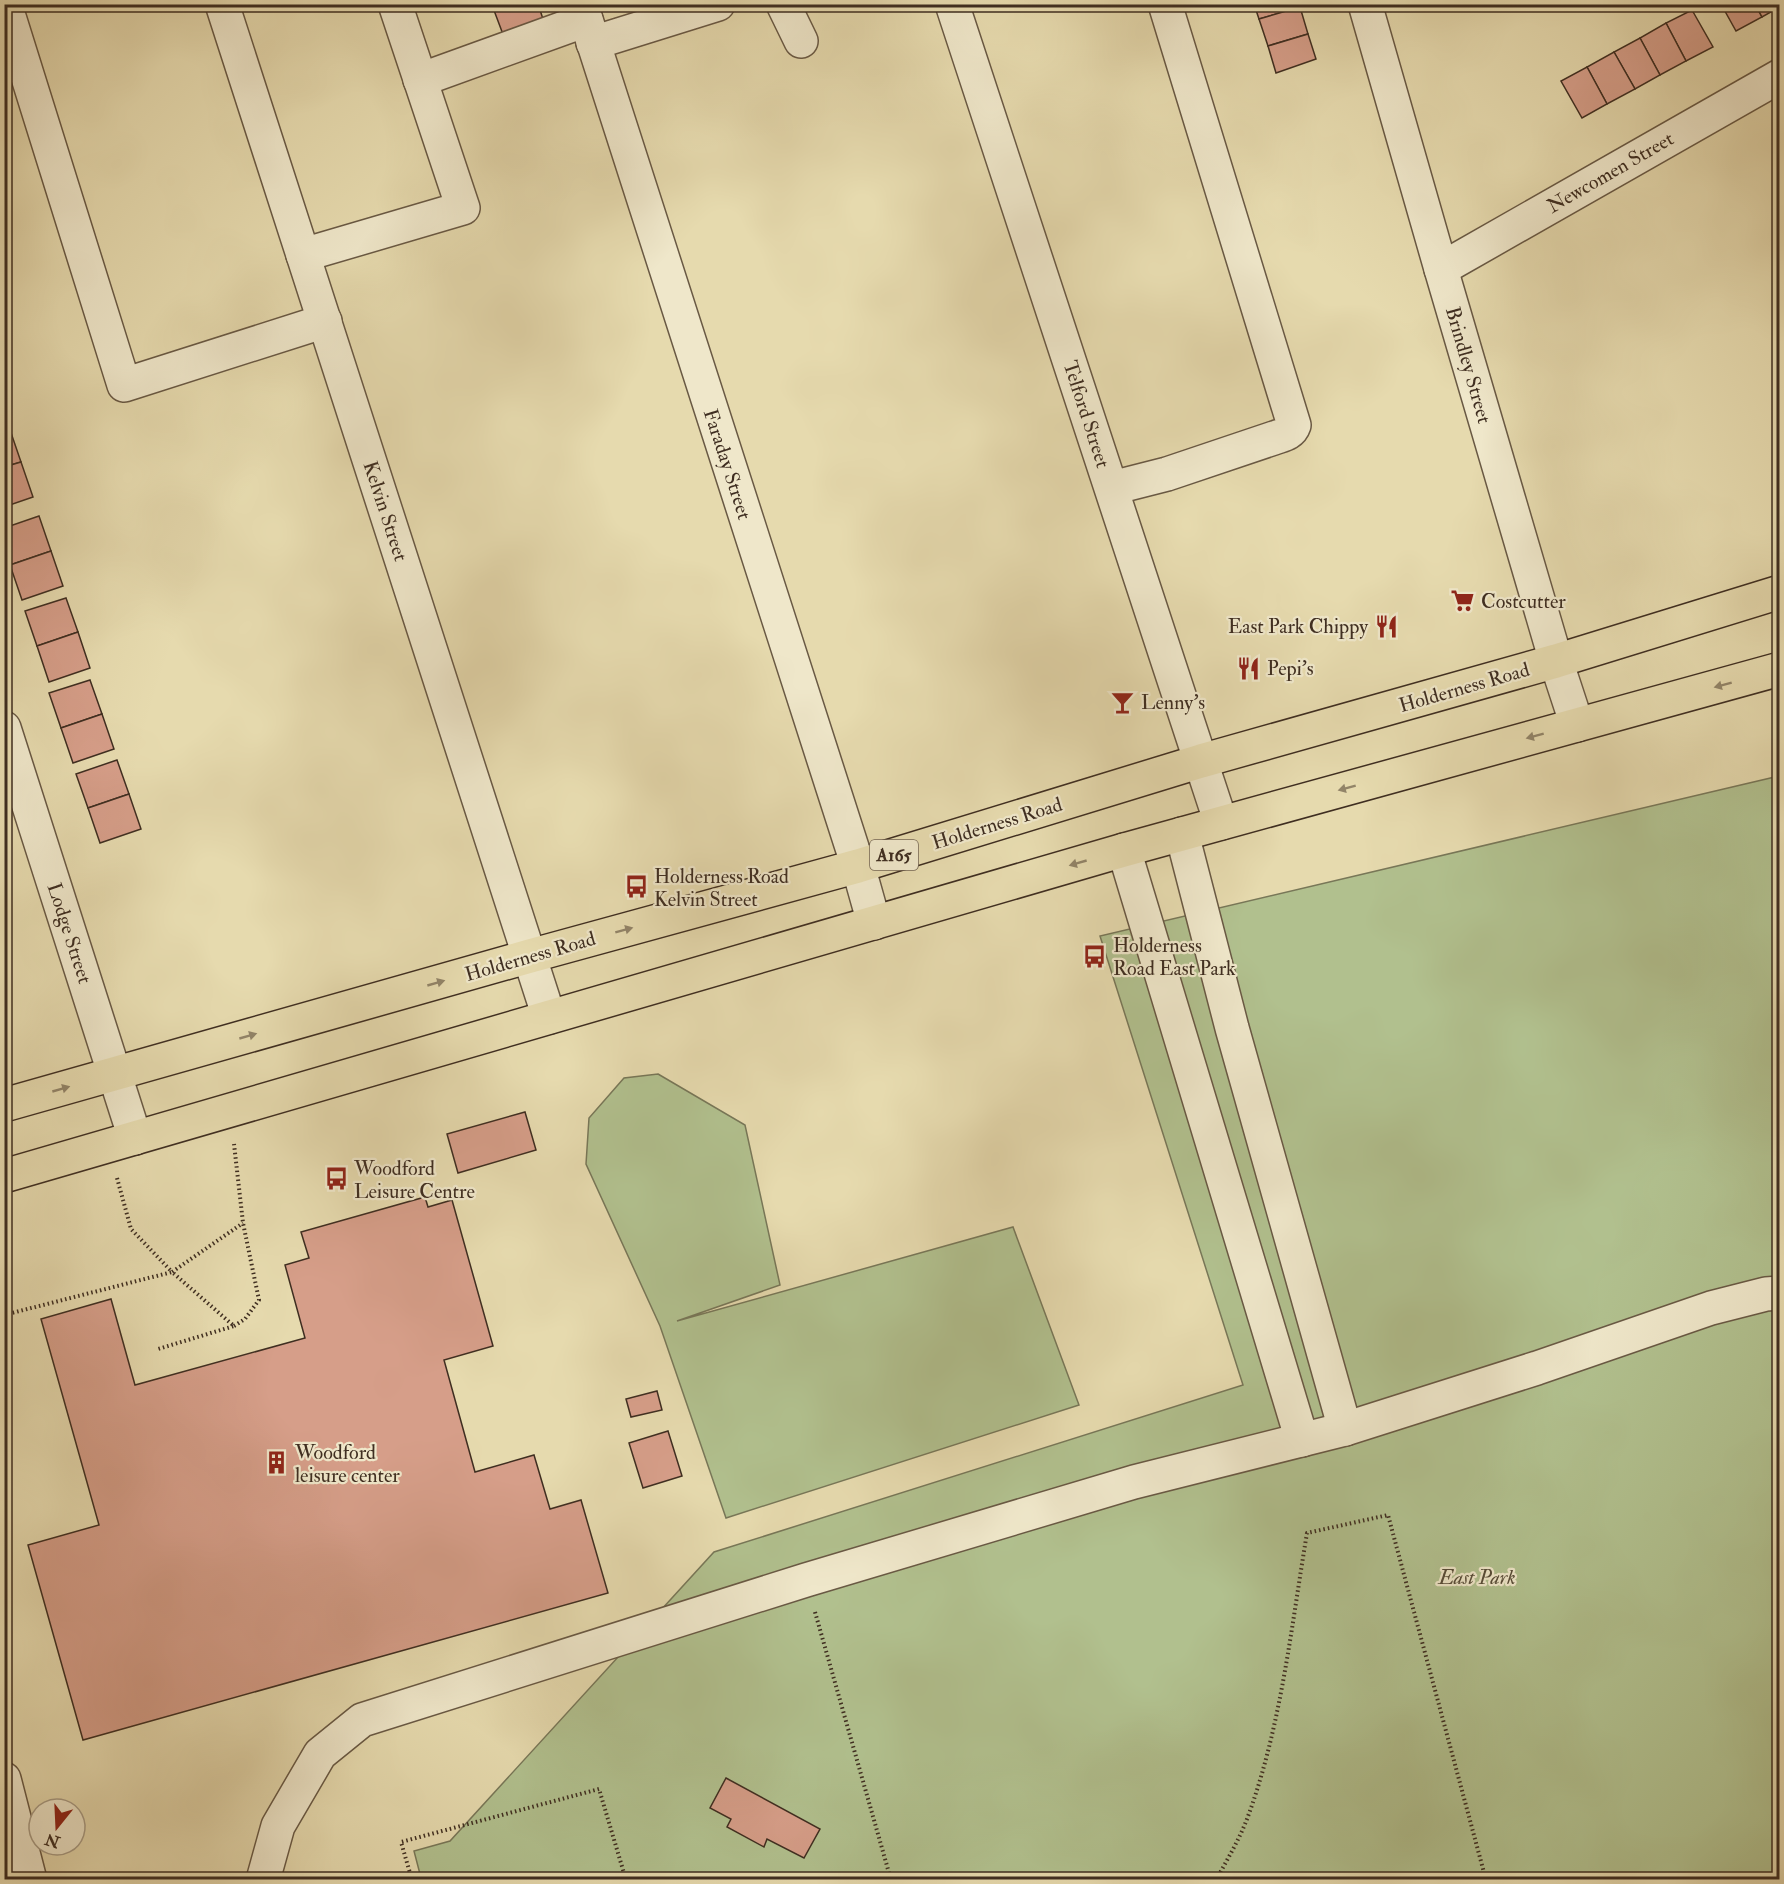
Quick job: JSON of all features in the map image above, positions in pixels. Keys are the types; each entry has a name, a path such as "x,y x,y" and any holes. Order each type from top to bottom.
{"highway":[{"name":"Holderness Road","path":"4,1105 858,866 1202,761 1556,661 1779,592"},
{"path":"4,1176 1124,849 1779,669"}],"street":[{"path":"5,4 124,385 325,321"},
{"name":"Kelvin Street","path":"222,4 549,1017"},
{"path":"303,255 464,208 395,4"},
{"path":"420,80 586,22 718,4"},
{"path":"783,4 801,41"},
{"name":"Telford Street","path":"952,4 1221,823"},
{"path":"1112,488 1167,474 1289,433 1294,424 1165,4"},
{"name":"Brindley Street","path":"1365,4 1556,661 1577,725"},
{"name":"Faraday Street","path":"586,22 858,866 874,923"},
{"name":"Newcomen Street","path":"1441,269 1779,75"},
{"name":"Lodge Street","path":"4,728 115,1074 122,1142"},
{"path":"1182,834 1232,1028 1345,1430"},
{"path":"1124,849 1302,1440"},
{"path":"263,1880 278,1826 320,1754 362,1720 806,1580 1134,1482 1345,1430 1711,1308 1766,1294 1779,1293"},
{"path":"4,1779 30,1880"}],"path":[{"path":"158,1349 234,1326 245,1319 259,1300 243,1223 231,1110"},
{"path":"122,1142 131,1229 172,1272 234,1326"},
{"path":"4,1315 172,1272 243,1223"},
{"path":"1216,1880 1246,1821 1263,1773 1281,1689 1307,1533 1388,1515 1486,1880"},
{"path":"806,1580 891,1880"},
{"path":"411,1880 401,1842 599,1789 626,1880"}],"green space":[{"name":"East Park","path":"1779,776 1779,1879 415,1880 420,1874 414,1851 450,1841 714,1552 1243,1385 1100,936"},
{"path":"658,1074 745,1125 780,1285 677,1321 1013,1227 1079,1405 726,1518 660,1326 586,1164 589,1118 624,1078"}],"building":[{"path":"538,4 544,22 504,37 492,5"},
{"path":"637,4 679,4 641,18"},
{"path":"1254,4 1299,4 1300,7 1259,19"},
{"path":"1721,4 1755,4 1762,17 1736,31"},
{"path":"1755,4 1780,4 1780,7 1762,17"},
{"path":"1300,7 1308,34 1268,46 1259,19"},
{"path":"1692,10 1713,47 1686,61 1666,23"},
{"path":"1666,23 1686,61 1660,75 1640,38"},
{"path":"1308,34 1316,59 1276,73 1268,46"},
{"path":"1640,38 1660,75 1635,89 1614,52"},
{"path":"1614,52 1635,89 1607,104 1587,67"},
{"path":"1587,67 1607,104 1582,118 1561,81"},
{"path":"4,397 9,410 4,412"},
{"path":"9,427 21,462 4,467 4,429"},
{"path":"21,462 33,497 4,507 4,467"},
{"path":"39,516 51,551 10,565 4,549 4,528"},
{"path":"51,551 63,586 22,600 10,565"},
{"path":"66,598 78,632 37,646 25,611"},
{"path":"78,632 90,668 49,682 37,646"},
{"path":"90,680 102,714 61,728 49,693"},
{"path":"102,714 114,749 73,763 61,728"},
{"path":"117,760 129,794 88,808 76,774"},
{"path":"129,794 141,829 100,843 88,808"},
{"path":"525,1112 536,1150 458,1173 447,1134"},
{"name":"Woodford leisure center","path":"425,1197 428,1207 452,1200 493,1346 444,1360 475,1472 534,1455 550,1509 581,1500 608,1593 83,1740 28,1545 99,1525 41,1319 111,1299 135,1385 305,1338 285,1265 309,1258 301,1232"},
{"path":"657,1391 662,1410 631,1417 626,1399"},
{"path":"668,1431 682,1476 643,1488 629,1443"},
{"path":"726,1778 820,1829 804,1858 767,1839 764,1847 727,1827 731,1819 710,1808"}],"place":[{"name":"Costcutter","path":"1463,601"},
{"name":"East Park Chippy","path":"1386,626"},
{"name":"Pepi's","path":"1249,668"},
{"name":"Lenny's","path":"1123,702"},
{"name":"Holderness Road Kelvin Street","path":"636,887"},
{"name":"Holderness Road East Park","path":"1095,956"},
{"name":"Woodford Leisure Centre","path":"336,1179"},
{"name":"Woodford leisure center","path":"277,1463"}]}
